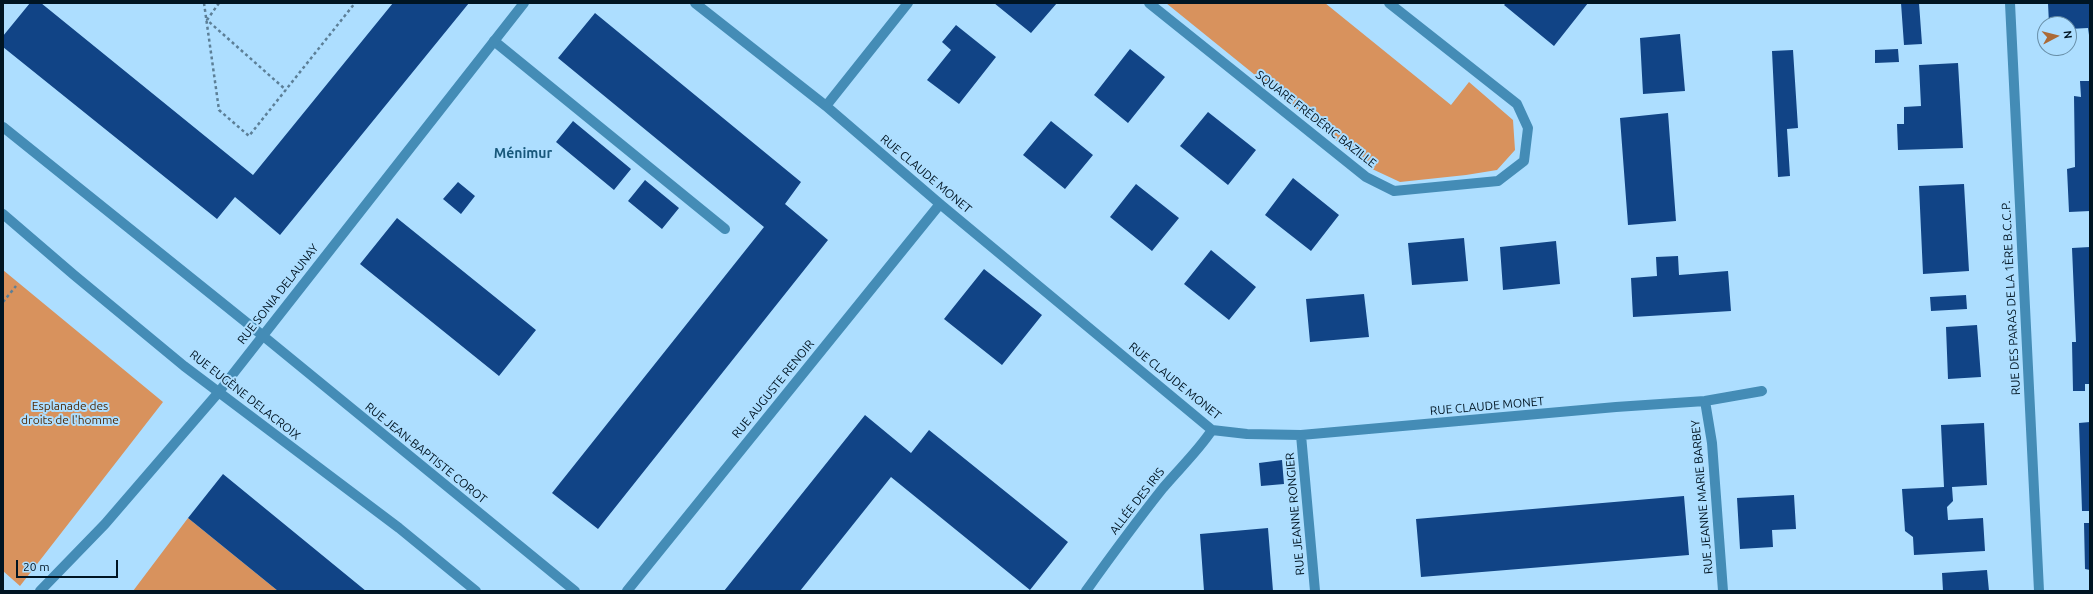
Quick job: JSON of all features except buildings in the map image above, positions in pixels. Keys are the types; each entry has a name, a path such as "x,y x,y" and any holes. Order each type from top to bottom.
{"street":[{"name":"RUE SONIA DELAUNAY","path":"40,591 105,524 218,393 524,3"},
{"name":"RUE CLAUDE MONET","path":"695,3 826,106 940,204 1212,430 1247,434 1300,435 1616,408 1706,402 1762,392"},
{"path":"826,106 908,3"},
{"name":"SQUARE FRÉDÉRIC BAZILLE","path":"1149,3 1366,176 1394,191 1498,181 1524,161 1528,128 1517,104 1388,3"},
{"name":"RUE DES PARAS DE LA 1ÈRE B.C.C.P.","path":"2010,3 2039,591"},
{"path":"494,41 725,229"},
{"name":"RUE JEAN-BAPTISTE COROT","path":"3,127 262,335 575,591"},
{"name":"RUE AUGUSTE RENOIR","path":"627,591 940,204"},
{"name":"RUE EUGÈNE DELACROIX","path":"3,214 74,275 218,393 399,528 476,591"},
{"name":"RUE JEANNE MARIE BARBEY","path":"1706,402 1712,442 1723,591"},
{"name":"ALLÉE DES IRIS","path":"1086,591 1132,526 1180,467 1202,444 1212,430"},
{"name":"RUE JEANNE RONGIER","path":"1300,435 1316,591"}],"path":[{"path":"204,3 219,110 249,136 355,3"},
{"path":"207,20 219,3"},
{"path":"207,20 286,90"},
{"path":"3,302 16,286"}],"green space":[{"path":"1166,3 1325,3 1451,105 1469,82 1513,120 1515,150 1497,170 1400,182 1370,168"},
{"name":"Esplanade des droits de l'homme","path":"3,270 163,402 20,586 3,571"},
{"path":"188,518 278,591 133,591"}],"district":[{"name":"Ménimur","path":"523,153"}]}
